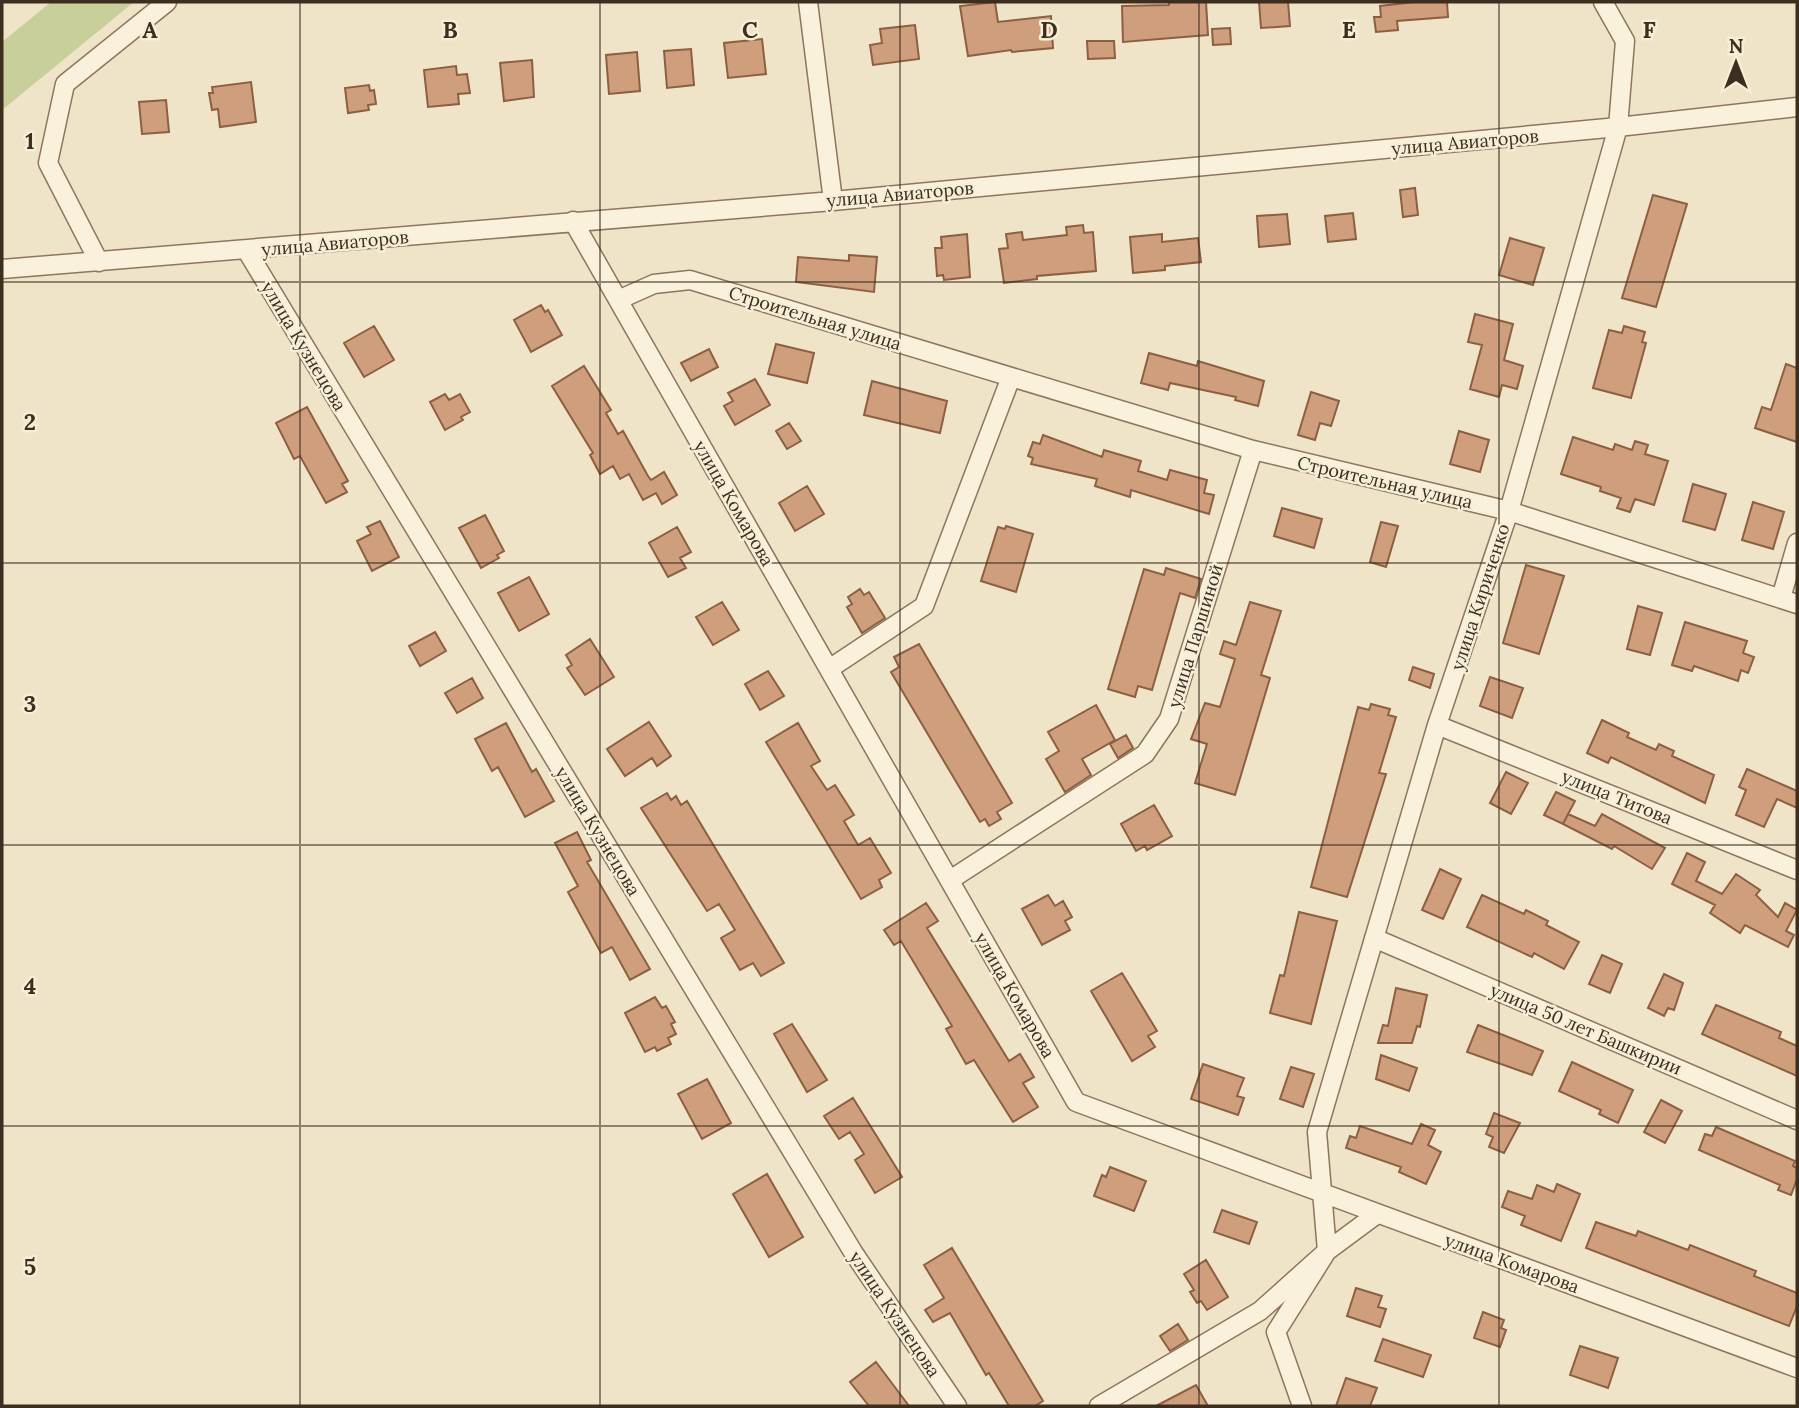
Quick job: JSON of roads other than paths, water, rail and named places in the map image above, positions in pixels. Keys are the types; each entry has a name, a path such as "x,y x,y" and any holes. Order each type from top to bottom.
{"street":[{"path":"99,262 48,163 65,84 167,2"},
{"path":"808,2 833,201"},
{"name":"улица Кириченко","path":"1327,1251 1317,1132 1437,725 1509,511 1618,127 1625,41 1603,2"},
{"name":"улица Авиаторов","path":"2,269 833,201 1618,127 1797,107"},
{"name":"улица Комарова","path":"573,221 1076,1102 1377,1214 1796,1362"},
{"name":"улица Кузнецова","path":"247,251 846,1240 957,1406"},
{"name":"Строительная улица","path":"618,300 654,284 690,280 1253,450 1509,511 1789,601"},
{"path":"829,669 924,606 1012,377"},
{"name":"улица Паршиной","path":"950,880 1145,754 1169,719 1253,450"},
{"path":"1789,601 1797,543"},
{"name":"улица Титова","path":"1437,725 1797,870"},
{"name":"улица 50 лет Башкирии","path":"1374,939 1797,1120"},
{"path":"1099,1406 1260,1311 1327,1251 1377,1214"},
{"path":"1303,1406 1276,1332 1327,1251"}]}
